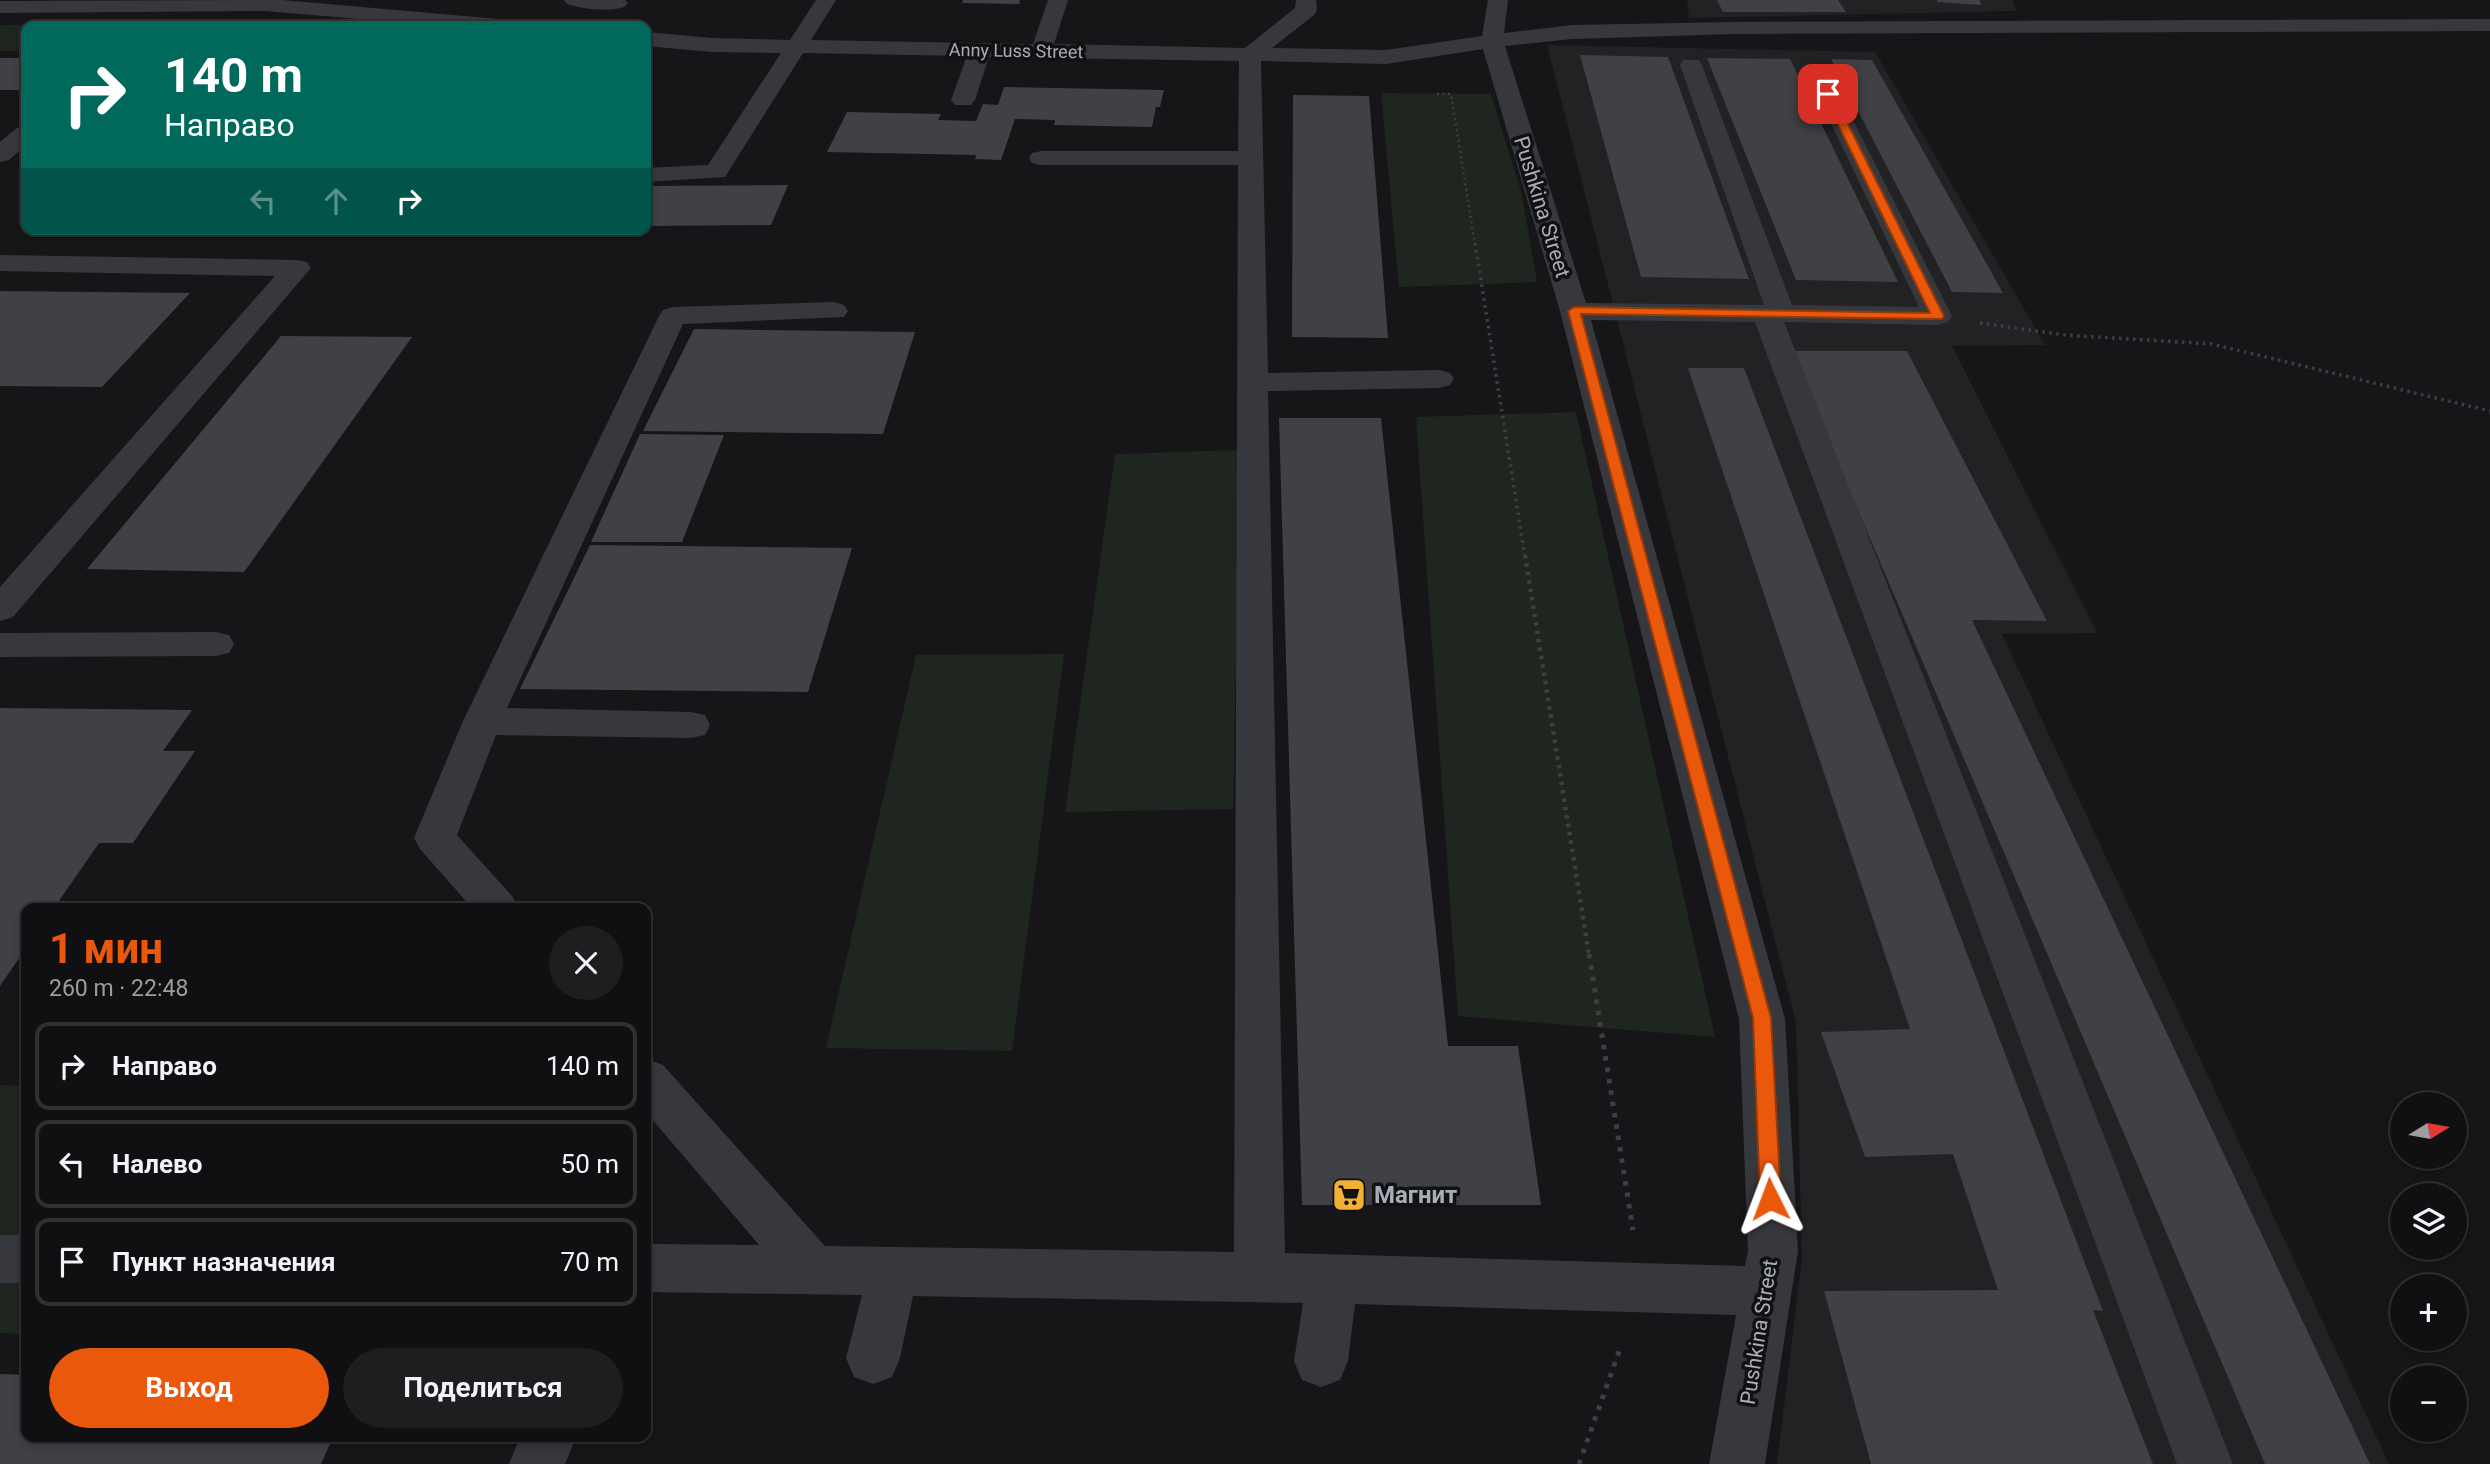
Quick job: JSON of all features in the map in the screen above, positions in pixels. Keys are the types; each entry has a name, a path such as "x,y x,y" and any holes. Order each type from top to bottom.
{"street":[{"path":"574,0 618,1"},
{"path":"651,175 716,172 826,0"},
{"path":"1041,52 1058,0"},
{"path":"1260,1278 1250,55 1306,10 1306,0"},
{"path":"1498,0 1492,41 1572,32 1734,28 2490,25"},
{"path":"600,21 618,1"},
{"path":"0,7 96,3 309,4 465,21"},
{"path":"162,21 183,3"},
{"name":"Anny Luss Street","path":"651,40 712,46 1386,58 1492,41"},
{"name":"Pushkina Street","path":"1492,41 1574,311 1762,1018 1773,1251 1741,1463"},
{"path":"964,100 980,50"},
{"path":"1691,65 1774,314 2205,1464"},
{"path":"1574,311 1938,316 1816,69"},
{"path":"0,155 21,137"},
{"path":"1041,158 1249,158"},
{"path":"0,263 298,268 0,608"},
{"path":"493,903 435,838 482,721 673,316 834,311"},
{"path":"1253,382 1439,379"},
{"path":"0,645 216,644"},
{"path":"482,721 691,725"},
{"path":"651,1085 813,1270"},
{"path":"0,1259 21,1259"},
{"path":"651,1268 1332,1279 1766,1291"},
{"path":"873,1358 893,1272"},
{"path":"1321,1361 1332,1279"},
{"path":"537,1464 546,1442"}],"path":[{"path":"1424,93 1451,94 1642,1288 1579,1464"},
{"path":"1938,316 2065,335 2212,344 2490,411"}],"shaded area":[{"path":"1687,0 2013,0 2016,11 1689,18"},
{"path":"0,25 21,25 21,51 0,51"},
{"path":"1547,45 1875,52 2045,345 1952,346 2097,633 2002,634 2389,1464 1777,1464 1802,1258 1796,1023"},
{"path":"1381,93 1491,94 1521,191 1537,282 1399,287"},
{"path":"1576,412 1715,1037 1458,1016 1416,417"},
{"path":"1240,450 1233,809 1065,812 1115,454"},
{"path":"1064,654 1012,1051 826,1048 916,655"},
{"path":"0,1085 21,1086 21,1334 0,1333"}],"building":[{"path":"963,0 1020,0 1019,4 962,3"},
{"path":"1717,0 1838,0 1846,12 1723,12"},
{"path":"1980,0 1981,5 1937,2"},
{"path":"1580,55 1668,57 1749,279 1641,277"},
{"path":"0,58 21,58 21,90 0,90"},
{"path":"1707,58 1790,59 1898,282 1796,280"},
{"path":"1831,59 1872,60 2003,293 1952,292"},
{"path":"1004,87 1164,90 1160,107 1156,107 1152,127 1054,125 1055,120 1015,119 1001,160 975,159 976,155 827,152 847,112 941,114 938,120 976,121 983,104 998,105"},
{"path":"1293,95 1369,96 1388,338 1292,337"},
{"path":"788,185 771,225 651,226 651,186"},
{"path":"0,291 190,293 102,387 0,386"},
{"path":"694,329 915,332 883,434 643,431"},
{"path":"281,336 412,337 244,572 87,569"},
{"path":"1790,351 1907,351 2047,621 1972,620 2370,1464 2265,1464"},
{"path":"1688,368 1744,368 2103,1311 2093,1310 2153,1464 1871,1464 1824,1291 1998,1290 1953,1154 1865,1157 1821,1032 1910,1029"},
{"path":"1279,418 1381,418 1448,1046 1518,1046 1541,1205 1302,1205"},
{"path":"640,434 724,435 682,542 591,542"},
{"path":"590,545 852,548 808,692 520,689"},
{"path":"0,708 192,710 163,751 195,751 133,843 99,843 57,903 21,903 21,955 0,986"},
{"path":"0,1374 21,1375 21,1442 331,1442 321,1464 0,1464"}],"place":[{"name":"Магнит","path":"1349,1195"}],"route":[{"path":"1770,1199 1762,1018 1574,311 1938,316 1828,94"}]}
